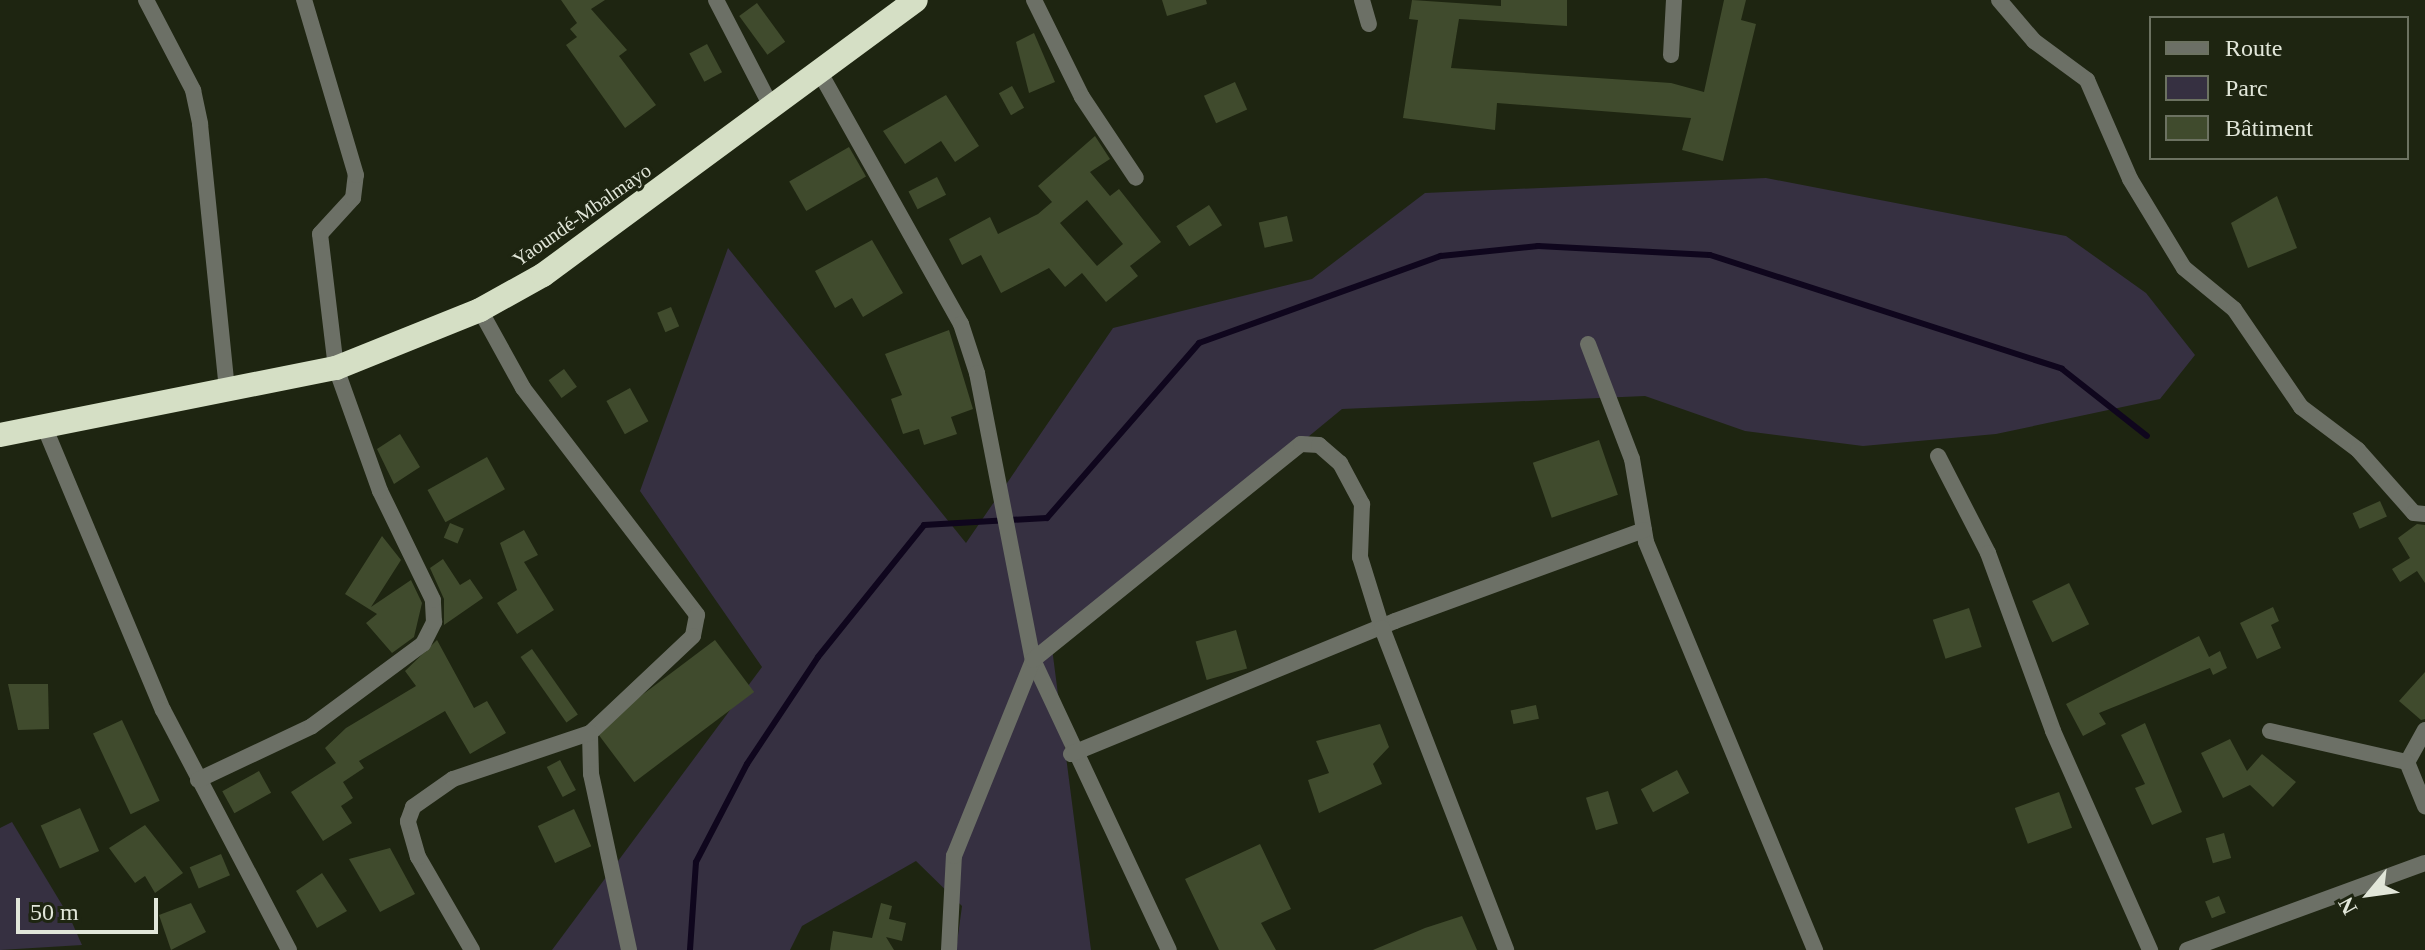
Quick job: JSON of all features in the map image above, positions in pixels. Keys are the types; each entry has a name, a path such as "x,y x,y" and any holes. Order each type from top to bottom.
{"highway":[{"name":"Yaoundé-Mbalmayo","path":"0,435 336,368 480,310 543,275 916,0"}],"street":[{"path":"146,0 193,90 200,124 227,392"},
{"path":"198,780 312,726 423,644 434,622 433,600 380,491 336,368 320,234 353,198 356,175 304,0"},
{"path":"716,0 772,108"},
{"path":"1034,0 1082,97 1136,178"},
{"path":"1362,0 1369,24"},
{"path":"1671,55 1674,0"},
{"path":"1999,0 2034,41 2087,80 2130,179 2184,268 2234,309 2301,407 2358,450 2414,513 2425,514"},
{"path":"819,71 961,324 977,373 1000,506 1033,660 1071,754 1169,950"},
{"path":"472,950 418,857 408,821 413,807 453,779 590,733 693,636 697,615 523,388 480,310"},
{"path":"1588,344 1632,459 1644,530 1757,823 1815,950"},
{"path":"44,426 198,780 289,950"},
{"path":"949,950 954,856 1033,660 1301,444 1319,445 1340,463 1362,504 1360,557 1382,628 1506,950"},
{"path":"1938,456 1988,553 2074,784 2150,950"},
{"path":"1071,754 1382,628 1644,530"},
{"path":"2407,762 2425,730"},
{"path":"2270,731 2407,762"},
{"path":"590,733 591,774 629,950"},
{"path":"2407,762 2425,806"},
{"path":"2187,950 2425,863"}],"green space":[{"path":"1766,178 2066,236 2146,293 2195,355 2160,399 1996,434 1863,446 1745,431 1645,396 1342,409 1052,648 1091,950 956,950 962,906 916,861 802,926 790,950 552,950 762,667 640,491 728,248 966,543 1113,328 1312,279 1425,193"},
{"path":"12,822 70,918 82,945 0,950 0,828"}],"building":[{"path":"561,0 605,0 591,9 627,50 619,56 656,105 625,128 566,45 577,37 570,29 577,23"},
{"path":"1162,0 1206,0 1207,4 1167,16"},
{"path":"1412,0 1501,6 1501,0 1567,0 1567,26 1459,19 1451,68 1671,83 1704,92 1724,0 1746,0 1741,20 1756,24 1723,161 1682,150 1691,118 1497,103 1495,130 1403,118 1418,20 1409,19"},
{"path":"757,3 785,42 767,55 739,16"},
{"path":"1034,33 1055,82 1029,93 1016,42"},
{"path":"707,44 722,72 704,82 689,53"},
{"path":"1235,82 1247,109 1216,123 1204,96"},
{"path":"1012,86 1024,108 1011,115 999,93"},
{"path":"946,95 979,146 955,162 941,141 905,164 883,131"},
{"path":"1095,136 1110,159 1090,172 1110,196 1119,189 1161,242 1130,266 1138,276 1106,302 1082,273 1065,287 1049,268 1001,293 981,255 962,265 949,239 990,217 998,234 1038,214 1052,202 1038,186","holes":["1087,200 1123,244 1097,266 1060,223"]},
{"path":"849,147 866,176 806,211 789,182"},
{"path":"937,177 946,195 918,209 908,192"},
{"path":"2277,196 2297,248 2248,268 2231,223"},
{"path":"1209,205 1222,225 1189,246 1176,226"},
{"path":"1287,216 1293,241 1265,248 1259,223"},
{"path":"872,240 903,293 863,317 852,298 835,308 815,271"},
{"path":"671,307 679,326 665,332 657,313"},
{"path":"949,330 973,409 951,417 957,434 924,445 919,429 903,434 891,399 902,395 885,354"},
{"path":"564,369 577,387 562,398 549,380"},
{"path":"630,388 648,421 625,434 606,401"},
{"path":"400,434 420,467 394,484 377,449"},
{"path":"1599,440 1618,495 1552,518 1533,463"},
{"path":"487,457 505,489 445,522 428,490"},
{"path":"2380,501 2387,517 2360,529 2353,513"},
{"path":"450,523 464,529 458,544 444,538"},
{"path":"2417,524 2425,525 2425,583 2417,571 2400,582 2392,569 2410,558 2398,538"},
{"path":"524,530 538,555 524,562 554,610 517,634 497,603 517,590 500,543"},
{"path":"382,536 401,560 371,607 411,580 422,603 414,637 392,653 366,623 377,614 345,594"},
{"path":"443,559 460,585 470,579 483,598 444,625 444,599 430,568"},
{"path":"2069,583 2089,624 2052,642 2032,601"},
{"path":"2273,607 2279,621 2271,625 2281,648 2257,659 2240,623"},
{"path":"1969,608 1982,647 1946,659 1933,620"},
{"path":"1236,630 1247,668 1207,680 1196,642"},
{"path":"2199,636 2209,657 2220,651 2227,668 2213,675 2210,668 2099,713 2106,724 2083,736 2066,704"},
{"path":"437,640 474,708 487,701 506,733 470,754 445,711 359,761 364,768 343,782 353,798 341,806 352,823 323,841 291,792 336,763 325,748 346,728 416,686 405,671"},
{"path":"715,640 754,692 634,782 595,730"},
{"path":"532,649 578,715 566,723 521,657"},
{"path":"2425,672 2425,719 2421,720 2399,701"},
{"path":"8,684 48,684 49,729 18,730"},
{"path":"1536,705 1539,719 1513,724 1511,710"},
{"path":"122,720 160,801 131,814 93,734"},
{"path":"2145,723 2182,812 2152,825 2135,788 2145,784 2121,735"},
{"path":"1380,724 1389,747 1373,764 1382,784 1319,813 1308,780 1329,773 1316,741"},
{"path":"2230,739 2247,771 2262,754 2296,782 2273,807 2250,785 2223,798 2201,753"},
{"path":"560,760 576,790 563,797 547,767"},
{"path":"1677,770 1689,793 1653,812 1641,789"},
{"path":"259,771 271,793 234,813 222,791"},
{"path":"1608,791 1618,824 1596,830 1586,798"},
{"path":"2059,792 2072,828 2028,844 2015,808"},
{"path":"80,808 99,851 60,868 41,825"},
{"path":"574,809 591,846 555,863 538,826"},
{"path":"145,825 183,873 155,893 145,876 135,883 109,848"},
{"path":"2224,833 2231,858 2213,863 2206,838"},
{"path":"1260,844 1291,909 1261,923 1276,950 1219,950 1185,879"},
{"path":"390,848 415,894 380,912 349,859"},
{"path":"221,854 230,875 199,888 190,867"},
{"path":"322,873 347,911 317,928 296,891"},
{"path":"2219,896 2226,913 2212,918 2205,902"},
{"path":"191,903 206,932 171,950 159,915"},
{"path":"881,903 892,906 889,919 906,923 902,941 886,937 894,950 830,950 833,931 872,938"},
{"path":"1462,916 1477,950 1373,950 1425,928"}],"waterway":[{"path":"690,950 696,862 747,764 818,657 924,525 1047,518 1199,343 1441,256 1538,246 1710,255 2062,369 2147,436"}]}
